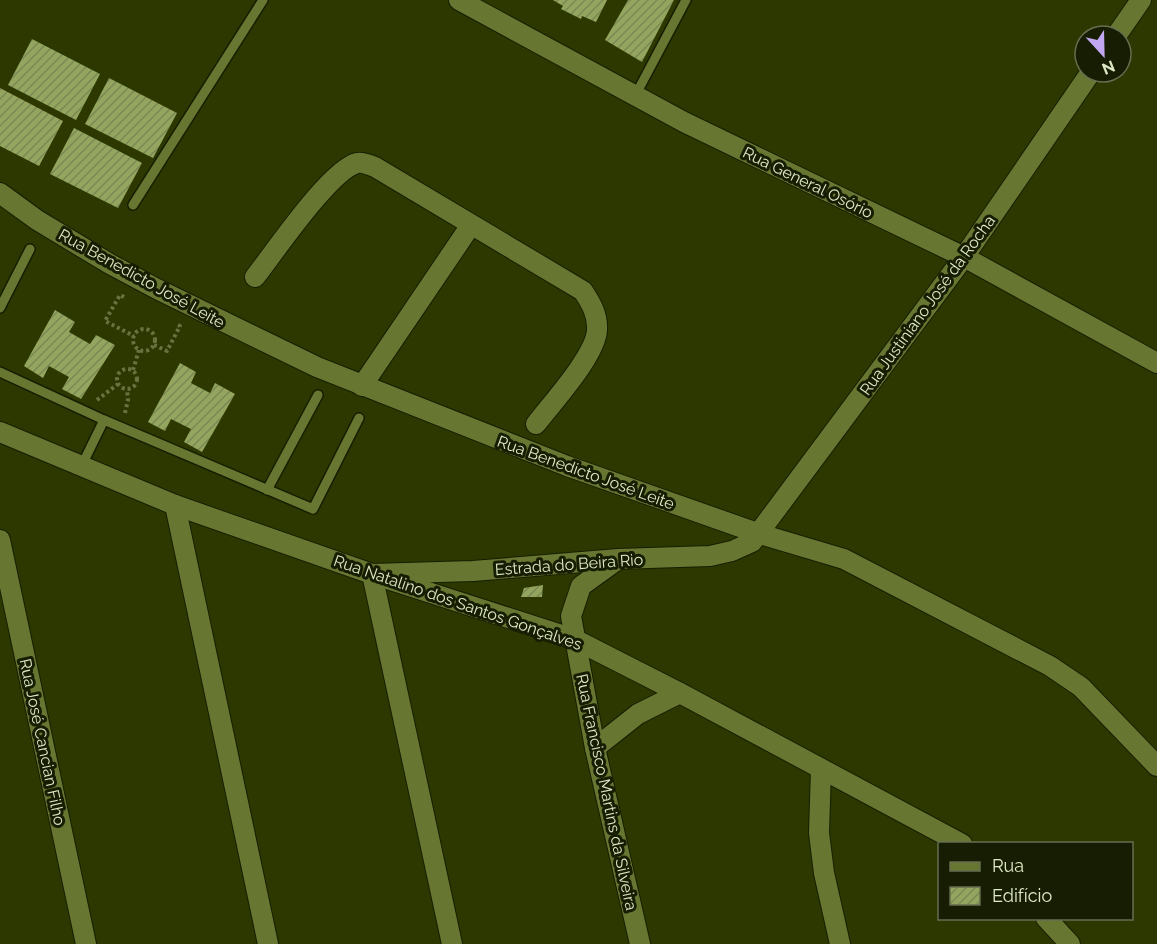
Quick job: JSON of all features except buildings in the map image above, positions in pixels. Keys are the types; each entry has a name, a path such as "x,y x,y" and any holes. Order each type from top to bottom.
{"street":[{"name":"Rua General Osório","path":"459,0 684,122 964,257 1157,363"},
{"path":"1124,24 1141,0"},
{"name":"Rua Justiniano José da Rocha","path":"759,534 964,257 1083,84"},
{"path":"255,277 322,191 343,171 358,163 375,167 583,291 595,310 598,330 592,351 536,424"},
{"name":"Rua Benedicto José Leite","path":"0,193 37,220 157,289 316,368 567,466 759,534 844,559 1050,666 1081,687 1157,766"},
{"path":"362,386 471,225"},
{"name":"Rua Natalino dos Santos Gonçalves","path":"0,432 176,505 372,574 574,639 960,842"},
{"path":"176,505 268,944"},
{"name":"Estrada do Beira Rio","path":"372,574 473,571 618,559 710,556 743,547 759,534"},
{"name":"Rua José Cancian Filho","path":"0,540 86,944"},
{"path":"558,565 581,586 618,559"},
{"path":"372,574 452,944"},
{"name":"Rua Francisco Martins da Silveira","path":"581,586 571,616 574,639 595,748 640,944"},
{"path":"595,748 638,714 680,693"},
{"path":"821,769 820,843 824,873 840,944"},
{"path":"1048,920 1070,944"}],"lane":[{"path":"133,205 263,0"},
{"path":"635,96 686,0"},
{"path":"0,308 30,249"},
{"path":"0,372 104,420 313,509 359,418"},
{"path":"267,490 318,395"},
{"path":"82,465 104,420"}],"path":[{"path":"130,300 120,295 105,321 134,336"},
{"path":"154,345 167,351 180,326 170,321"},
{"path":"143,329 149,330 153,334 154,345 150,350 139,350 135,347 134,336 143,329"},
{"path":"133,370 122,370 118,374 118,384 122,388 127,390 136,385 138,380 133,370 139,350"},
{"path":"89,413 102,394 118,384"}]}
